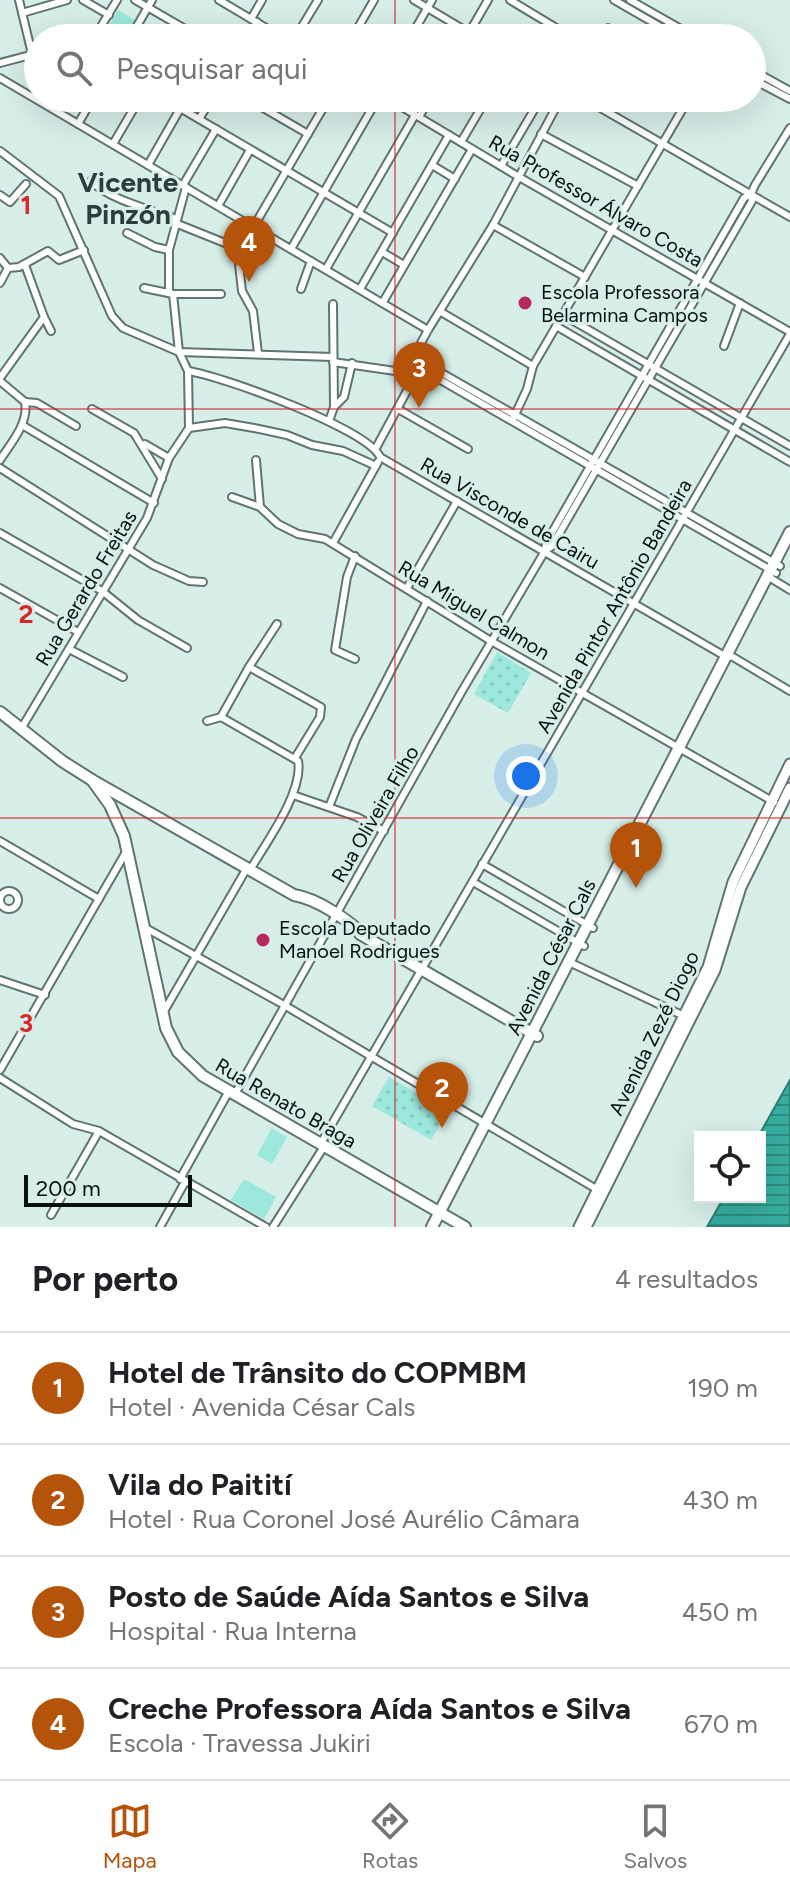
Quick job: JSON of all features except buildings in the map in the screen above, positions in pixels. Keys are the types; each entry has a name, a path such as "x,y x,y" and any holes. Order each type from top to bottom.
{"main road":[{"name":"Avenida César Cals","path":"775,570 790,532"},
{"name":"Avenida César Cals","path":"432,1227 572,964 729,657 790,547"},
{"path":"0,712 62,761 92,780 294,895 304,896 335,918 355,926 366,937 535,1034"},
{"name":"Avenida Zezé Diogo","path":"579,1227 600,1191 711,960 733,882 776,803 790,764"},
{"name":"Rua Renato Braga","path":"92,780 118,821 128,849 168,1033 182,1056 203,1076 465,1227"},
{"path":"586,1227 600,1191 715,970 741,887 776,803 790,788"},
{"name":"Avenida César Cals","path":"439,1227 442,1213"}],"street":[{"path":"19,0 25,24"},
{"path":"22,13 67,0"},
{"path":"83,0 109,15"},
{"path":"103,24 117,0"},
{"path":"135,0 150,4 180,24"},
{"path":"219,0 259,24"},
{"path":"253,24 262,0"},
{"path":"303,24 318,0"},
{"path":"360,24 374,0"},
{"path":"414,0 451,24"},
{"path":"418,24 432,0"},
{"path":"474,24 488,0"},
{"path":"510,0 550,24"},
{"path":"614,0 656,24"},
{"path":"630,0 672,24"},
{"path":"138,24 150,4"},
{"path":"0,63 24,57"},
{"path":"0,78 24,90"},
{"path":"766,78 790,91"},
{"path":"766,86 790,99"},
{"path":"61,112 428,330"},
{"path":"78,124 85,112"},
{"path":"113,144 132,112"},
{"path":"148,165 178,112"},
{"path":"186,112 393,233"},
{"path":"199,119 203,112"},
{"path":"270,112 308,134"},
{"path":"254,226 321,112"},
{"path":"291,249 370,112"},
{"name":"Rua Professor Álvaro Costa","path":"410,112 790,333"},
{"path":"326,269 420,112"},
{"path":"461,142 479,112"},
{"path":"501,166 533,112"},
{"path":"376,448 417,367 421,343 493,225 553,112"},
{"path":"609,112 790,217"},
{"path":"514,417 527,389 533,366 681,112"},
{"name":"Rua Oliveira Filho","path":"160,1227 232,1092 335,918 491,641 545,551 552,546 571,506 702,280 744,198 751,194 790,128"},
{"path":"216,129 185,186 169,250 179,352 188,371 189,428 225,423 254,428 343,451 376,466"},
{"path":"541,134 638,186"},
{"path":"360,289 449,135"},
{"path":"383,302 472,149"},
{"path":"218,206 250,150"},
{"path":"0,151 59,196 118,324 132,333 179,352 258,353 417,367 527,424 722,538 775,570 790,590"},
{"path":"432,165 455,179"},
{"path":"91,181 100,189 238,247 242,291 253,311 258,353"},
{"path":"0,195 10,202 26,184"},
{"path":"493,225 585,277"},
{"path":"127,233 155,247 169,250"},
{"path":"8,268 25,265 48,251 59,260 84,250"},
{"path":"382,252 404,265"},
{"path":"0,258 8,268"},
{"path":"301,289 311,261"},
{"path":"25,265 51,331"},
{"path":"0,283 8,268"},
{"path":"144,288 171,294 221,294"},
{"path":"724,346 740,303"},
{"path":"329,421 334,407 333,304"},
{"path":"441,312 533,366"},
{"path":"563,315 790,446"},
{"path":"44,317 0,379 25,402 37,403 76,426"},
{"path":"556,326 790,462"},
{"name":"Avenida Pintor Antônio Bandeira","path":"273,1227 790,333"},
{"path":"204,374 206,354"},
{"path":"334,407 344,397 352,363"},
{"path":"188,371 230,381 329,421 376,448 380,457 376,466 333,543"},
{"path":"0,460 22,425 25,402"},
{"path":"92,409 130,429 162,479"},
{"path":"398,409 468,449"},
{"path":"22,425 154,503"},
{"name":"Rua Gerardo Freitas","path":"21,729 154,503 169,458 189,428"},
{"path":"141,442 169,458"},
{"name":"Rua Visconde de Cairu","path":"380,457 790,691"},
{"path":"256,460 260,507"},
{"path":"0,468 127,550 180,577 203,582"},
{"name":"Rua Miguel Calmon","path":"232,497 260,507 281,526 298,534 333,543 491,641 776,803"},
{"path":"407,588 457,501"},
{"path":"0,533 102,591 138,620 187,648"},
{"path":"355,556 347,577 335,650 355,659"},
{"path":"0,588 78,632"},
{"path":"329,807 356,739 427,601"},
{"path":"207,721 221,717 277,624"},
{"path":"69,649 123,677"},
{"path":"249,667 322,710 295,758"},
{"path":"163,1013 293,795 300,772 295,758 221,717"},
{"path":"293,795 357,817 384,831"},
{"path":"0,841 99,899"},
{"path":"0,1070 128,849"},
{"path":"482,864 590,927"},
{"path":"473,882 582,944"},
{"path":"144,927 284,1005 600,1191"},
{"path":"572,964 684,1016"},
{"path":"0,980 45,995"},
{"path":"0,1078 73,1124 99,1131 266,1227"},
{"path":"51,1215 99,1131"}],"shaded area":[{"path":"118,10 135,20 133,24 110,24"},
{"path":"497,652 531,673 508,713 474,694"},
{"path":"389,1077 448,1111 431,1140 372,1106"},
{"path":"790,1080 790,1227 707,1227 721,1203 766,1203 766,1131 761,1131"},
{"path":"272,1128 287,1137 272,1164 257,1155"},
{"path":"244,1179 276,1197 264,1219 231,1200"}],"place":[{"name":"Creche Professora Aída Santos e Silva","path":"249,282"},
{"name":"Escola Professora Belarmina Campos","path":"525,303"},
{"name":"Posto de Saúde Aída Santos e Silva","path":"419,408"},
{"name":"Hotel de Trânsito do COPMBM","path":"636,888"},
{"name":"Escola Deputado Manoel Rodrigues","path":"263,940"},
{"name":"Vila do Paitití","path":"442,1128"}],"district":[{"name":"Vicente Pinzón","path":"128,198"}]}
